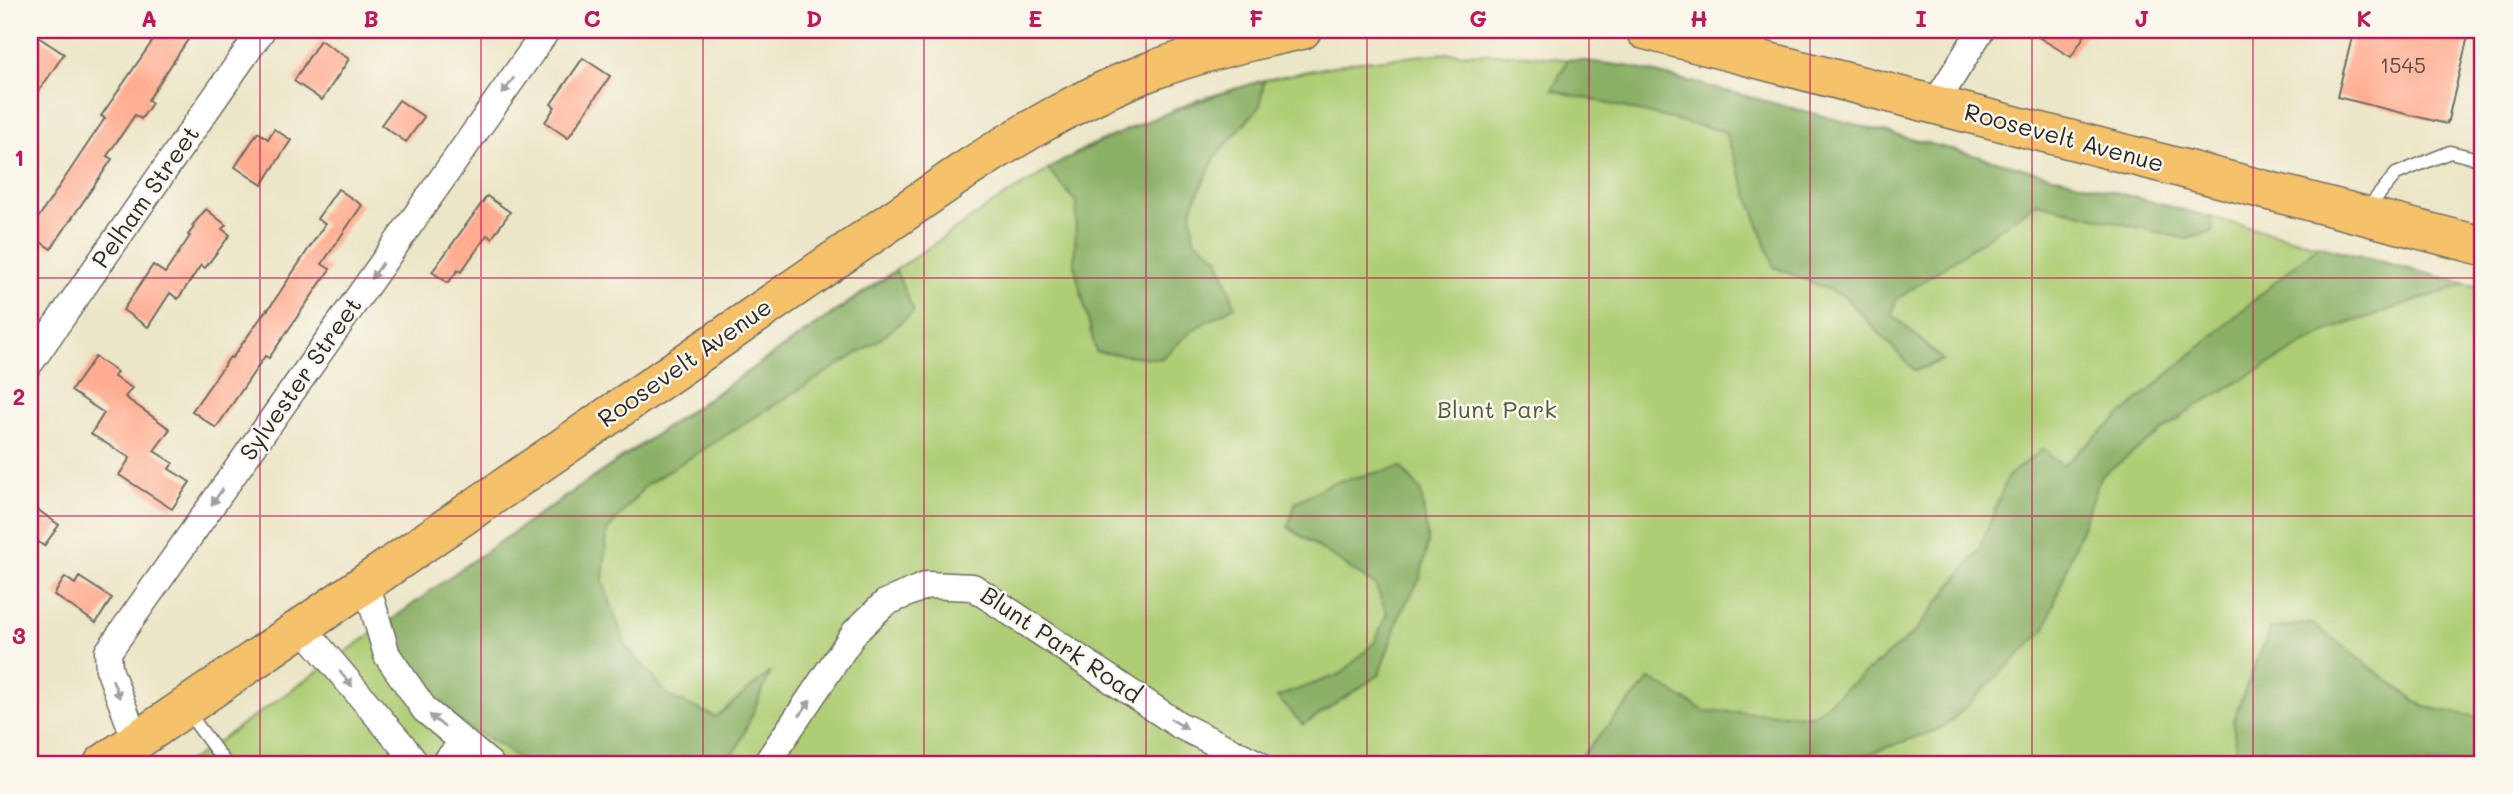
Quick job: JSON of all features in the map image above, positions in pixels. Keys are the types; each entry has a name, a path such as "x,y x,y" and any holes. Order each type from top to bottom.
{"main road":[{"name":"Roosevelt Avenue","path":"103,764 964,171 1037,125 1148,72 1229,46 1302,30"},
{"name":"Roosevelt Avenue","path":"1646,30 2483,246"}],"street":[{"name":"Pelham Street","path":"30,363 262,30"},
{"name":"Sylvester Street","path":"136,741 109,669 108,652 547,30"},
{"path":"1935,104 1981,30"},
{"path":"366,582 387,655 425,710 490,764"},
{"name":"Blunt Park Road","path":"766,764 855,632 885,603 927,585 973,587 1179,724 1258,764"},
{"path":"302,627 416,764"},
{"path":"443,764 463,742"}],"lane":[{"path":"2363,215 2396,174 2450,152 2483,160"},
{"path":"185,707 226,764"}],"green space":[{"name":"Blunt Park","path":"1447,53 1530,55 1635,68 2483,288 2483,764 186,764 631,451 998,200 1087,147 1197,100 1264,80 1353,62"},
{"path":"1568,59 1626,66 1700,84 2211,217 2213,232 2186,239 2037,203 1896,300 1892,314 1943,360 1915,371 1844,296 1774,267 1725,132 1552,90"},
{"path":"1264,80 1260,106 1215,157 1191,209 1194,239 1218,257 1235,306 1194,329 1161,359 1096,352 1074,264 1077,203 1048,169 1154,118"},
{"path":"2318,245 2466,284 2329,330 2196,406 2100,477 2044,631 1945,727 1840,764 1574,764 1650,679 1705,711 1813,715 1915,632 1979,550 2008,476 2043,449 2062,466"},
{"path":"896,271 914,312 879,340 646,485 607,531 603,582 626,646 670,697 716,717 771,671 738,747 721,764 526,764 500,745 443,713 408,664 391,620 462,568"},
{"path":"1401,467 1421,491 1428,543 1420,579 1400,614 1379,675 1303,725 1277,697 1341,674 1375,642 1387,613 1375,585 1288,527 1296,502 1331,483"},
{"path":"2311,623 2424,707 2483,718 2483,764 2237,764 2233,720 2270,629"}],"building":[{"path":"160,30 177,30 189,38 148,100 152,103 141,119 135,115 107,156 112,159 51,249 30,235 30,230 105,118 101,116"},
{"path":"2027,30 2088,30 2071,57"},
{"path":"2354,30 2444,30 2468,36 2447,124 2337,97"},
{"path":"38,37 64,54 30,104 30,49"},
{"path":"320,40 349,59 322,100 294,81"},
{"path":"583,58 610,76 568,138 545,122 555,107 551,104"},
{"path":"399,100 424,117 406,142 381,125"},
{"path":"274,129 291,140 262,185 235,167 258,132 268,139"},
{"path":"338,189 362,205 322,264 330,269 269,358 265,356 216,428 192,411 230,357 232,358 268,310 325,224 317,219"},
{"path":"487,196 510,212 492,238 487,235 461,272 458,270 448,283 432,272"},
{"path":"206,209 226,225 222,229 230,235 205,268 201,265 178,299 170,293 148,327 123,310 153,265 165,273 190,236 188,235 194,227 192,226"},
{"path":"95,357 117,372 114,377 132,388 125,397 170,429 154,451 173,463 169,469 190,482 172,509 119,475 130,458 91,434 104,413 71,391"},
{"path":"30,504 59,525 44,546 30,536"},
{"path":"65,577 75,584 79,577 112,598 96,623 54,595"}]}
